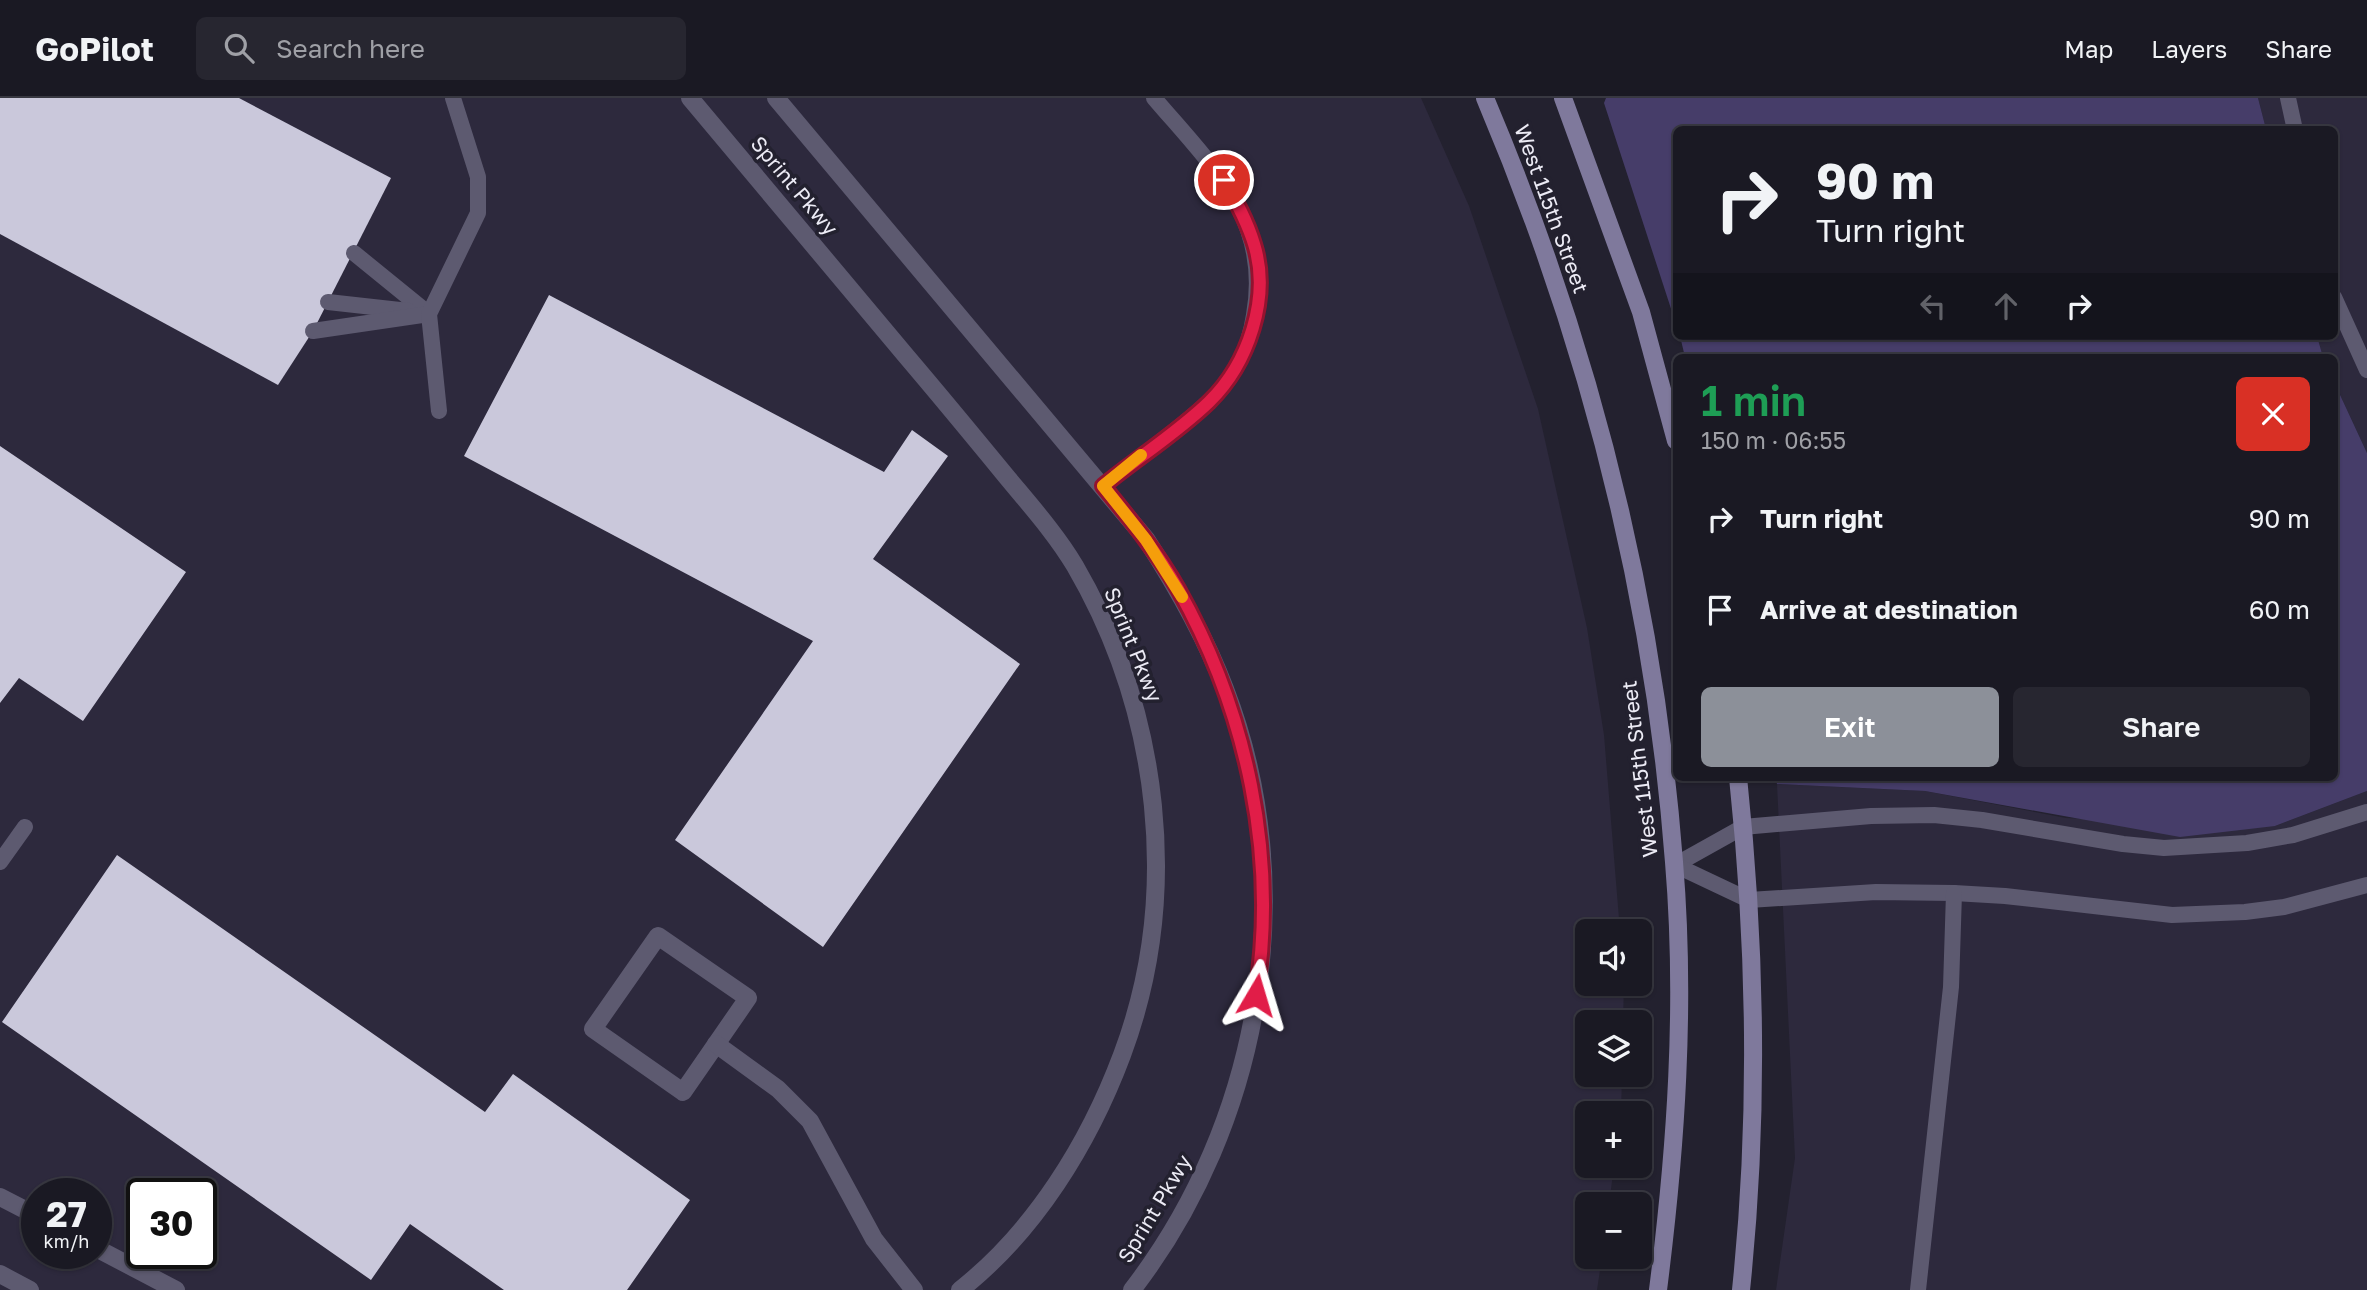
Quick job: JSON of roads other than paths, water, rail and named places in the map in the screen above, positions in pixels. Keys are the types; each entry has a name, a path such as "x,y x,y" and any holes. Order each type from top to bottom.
{"street":[{"name":"Sprint Pkwy","path":"690,98 964,425 1074,564 1116,652 1140,725 1152,789 1155,911 1146,977 1131,1031 1112,1082 1054,1187 1021,1231 980,1274 960,1290"},
{"name":"Sprint Pkwy","path":"776,98 1103,486 1152,549 1178,588 1208,648 1226,691 1242,744 1262,857 1261,968 1241,1073 1226,1123 1207,1168 1182,1216 1132,1290"},
{"name":"West 115th Street","path":"1485,98 1540,237 1592,401 1615,489 1652,676 1675,865 1678,964 1677,1092 1670,1192 1658,1290"},
{"path":"1563,98 1641,312 1673,430"},
{"path":"1738,781 1749,900 1753,1086 1741,1290"},
{"path":"658,936 748,998 716,1044 683,1092 593,1029 658,936"},
{"path":"716,1044 778,1089 810,1121 836,1164 852,1202 874,1239 914,1290"},
{"path":"0,1197 21,1208"},
{"path":"112,1257 169,1288"},
{"path":"0,1274 30,1290"}],"lane":[{"path":"439,411 429,314 478,213 478,177 453,98"},
{"path":"1103,486 1208,402 1234,372 1252,332 1259,289 1255,246 1242,211 1224,180 1154,98"},
{"path":"2288,98 2293,126"},
{"path":"354,253 429,314"},
{"path":"328,302 429,314"},
{"path":"2338,306 2367,370"},
{"path":"313,331 429,314"},
{"path":"1675,865 1743,827 1882,816 1934,815 1982,820 2123,844 2207,847 2293,835 2367,812"},
{"path":"0,862 24,827"},
{"path":"1675,865 1749,900 1876,892 1955,893 2005,895 2140,912 2203,915 2284,907 2367,885"},
{"path":"1919,1290 1951,987 1955,893"}]}
